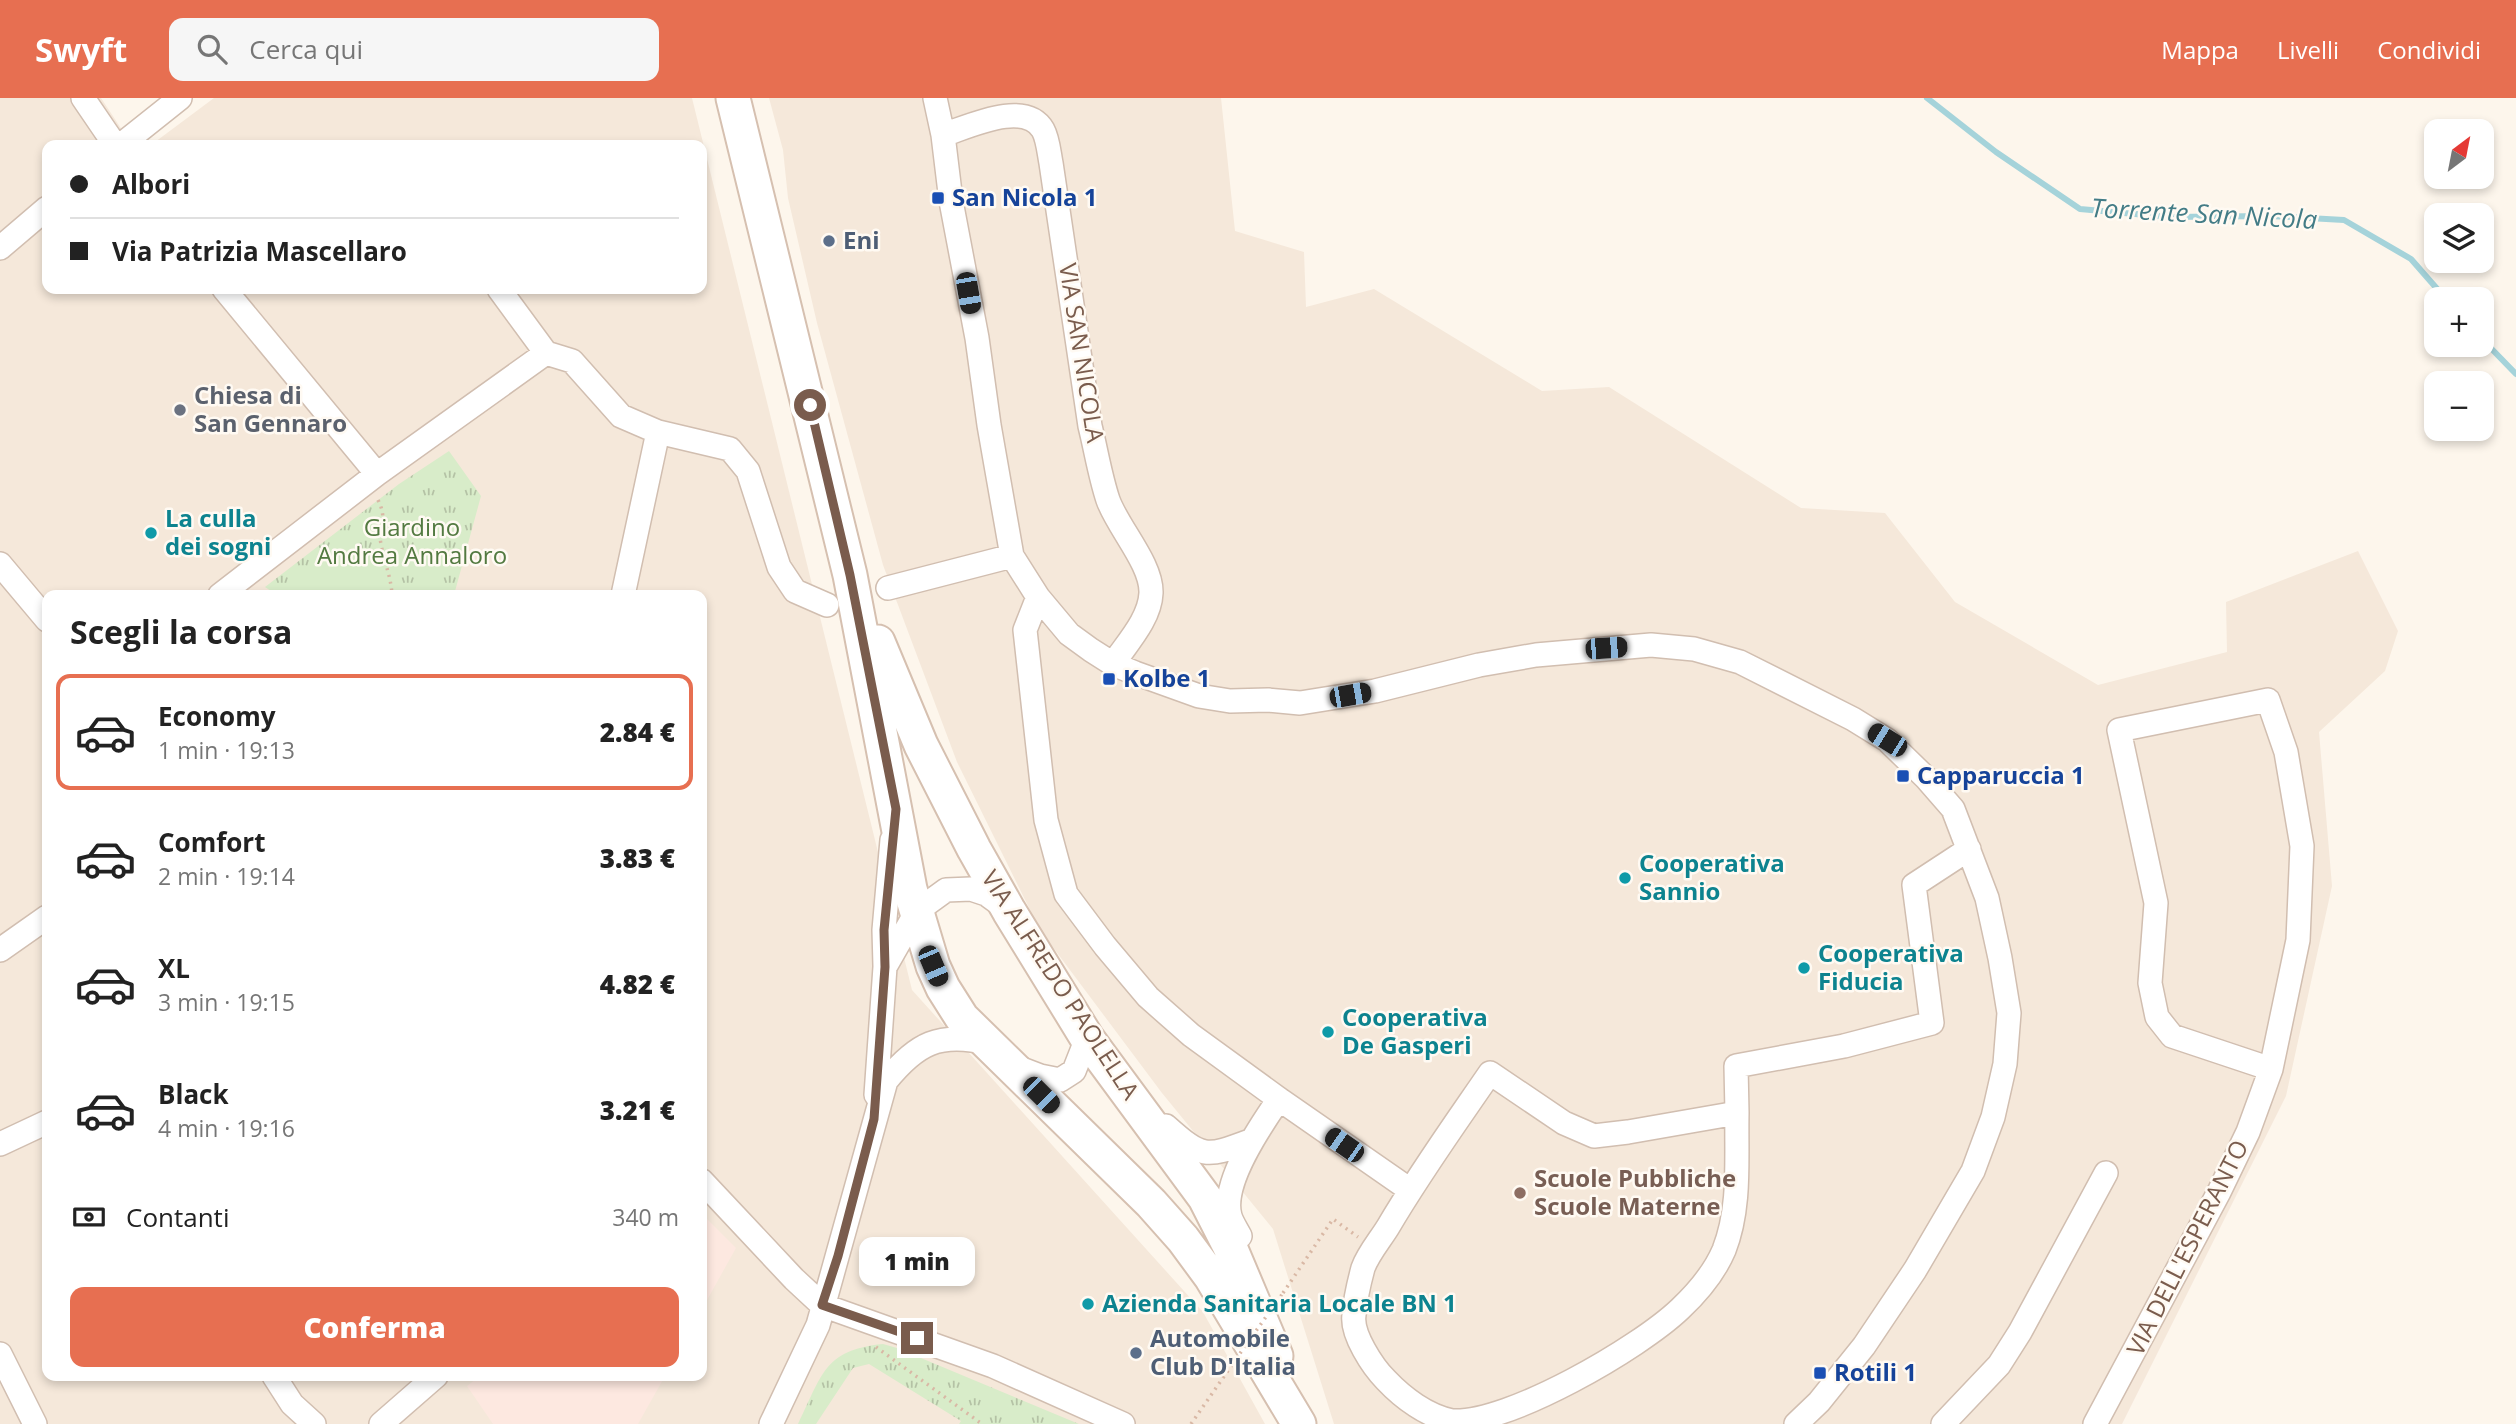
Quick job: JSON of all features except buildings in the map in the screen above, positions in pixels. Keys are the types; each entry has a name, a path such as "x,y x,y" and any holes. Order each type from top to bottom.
{"main road":[{"name":"VIA ALFREDO PAOLELLA","path":"733,98 850,575 910,889 933,966 962,1018 1151,1203 1183,1239 1211,1277 1299,1424"},
{"name":"VIA ALFREDO PAOLELLA","path":"850,575 921,745 1009,911 1087,1038 1205,1198 1248,1287 1299,1424"}],"street":[{"path":"83,98 111,140"},
{"path":"127,140 180,98"},
{"path":"934,98 943,135 951,201 977,338 1012,556 1038,597 1069,634 1113,664 1199,696 1230,701 1268,700 1300,704 1376,691 1479,665 1536,655 1651,645 1694,649 1740,662 1853,719 1887,740 1926,778 1953,810 1987,898 2009,1013 2005,1064 1993,1116 1973,1171 1916,1270 1864,1346 1819,1402 1796,1424"},
{"name":"VIA SAN NICOLA","path":"943,135 1016,114 1033,120 1043,130 1051,163 1090,426 1108,499 1118,525 1144,565 1151,590 1148,607 1113,664"},
{"path":"0,248 42,212"},
{"path":"228,294 372,479"},
{"path":"503,294 545,353 572,361 621,416 658,432 730,449 748,471 779,567 795,591 827,605"},
{"path":"227,590 372,479 545,353"},
{"path":"624,590 658,432"},
{"path":"888,587 1012,556"},
{"path":"0,564 42,614"},
{"path":"1038,597 1025,631 1046,820 1066,894 1104,946 1148,997 1191,1035 1279,1100 1410,1190"},
{"name":"VIA DELL'ESPERANTO","path":"2095,1424 2219,1192 2248,1132 2271,1069 2298,940 2302,846 2286,752 2268,700 2119,730 2156,903 2150,984 2157,1017 2172,1035 2271,1069"},
{"path":"874,1119 885,967 884,930 896,809"},
{"path":"1737,1113 1594,1136 1564,1123 1490,1073 1410,1190 1364,1266 1353,1320 1378,1372 1414,1405 1452,1421 1474,1422 1504,1416 1603,1368 1680,1310 1703,1285 1724,1250 1737,1192 1737,1113 1737,1066 1844,1046 1932,1023 1914,885 1969,849"},
{"path":"885,967 917,911 946,890 971,889 986,894 1009,911"},
{"path":"0,950 42,921"},
{"path":"771,1424 818,1325 874,1119 886,1082 902,1061 927,1043 963,1037 1040,1076 1060,1080 1074,1071 1087,1038"},
{"path":"1120,1084 1186,1146 1198,1152 1222,1150 1250,1141"},
{"path":"1248,1287 1243,1242 1229,1216 1230,1196 1250,1141 1279,1100"},
{"path":"0,1144 42,1124"},
{"path":"1943,1424 1998,1365 2020,1332 2106,1173"},
{"path":"707,1186 822,1305 993,1366 1123,1424"},
{"path":"0,1354 36,1424"},
{"path":"277,1381 292,1404 314,1424"},
{"path":"381,1424 430,1381"}],"path":[{"path":"372,479 384,513 380,541 391,578 392,590"},
{"path":"1191,1424 1333,1219 1374,1249"},
{"path":"867,1319 868,1342 982,1424"}],"shaded area":[{"path":"0,98 101,98 129,140 42,140 42,294 707,294 707,159 912,990 1203,1312 1265,1424 0,1424"},
{"path":"214,98 692,98 702,140 158,140"},
{"path":"769,98 1221,98 1235,231 1304,252 1306,307 1374,289 1542,391 1609,387 1801,508 1885,513 1955,602 2098,685 2227,652 2226,602 2358,551 2398,631 2385,671 2319,732 2332,886 2286,1096 2122,1424 1334,1424 1273,1229 1162,1093 1040,930 957,762 883,565 817,323 788,198 783,150"},
{"path":"707,1219 736,1248 707,1300"},
{"path":"474,1381 662,1381 638,1424 493,1424 467,1386"}],"green space":[{"name":"Giardino Andrea Annaloro","path":"449,451 481,496 455,590 270,590 265,587 399,484"},
{"path":"357,545 384,580 371,590 305,590 302,586"},
{"path":"883,1344 1079,1424 959,1424 961,1421 869,1364 853,1368 816,1424 798,1424 820,1379 836,1359 863,1347"}],"waterway":[{"name":"Torrente San Nicola","path":"1927,98 1996,152 2080,209 2168,217 2271,216 2344,220 2411,259 2436,287"},
{"name":"Torrente San Nicola","path":"2494,351 2516,374"}],"place":[{"name":"San Nicola 1","path":"938,198"},
{"name":"Eni","path":"829,241"},
{"name":"Chiesa di San Gennaro","path":"180,410"},
{"name":"La culla dei sogni","path":"151,533"},
{"name":"Kolbe 1","path":"1109,679"},
{"name":"Capparuccia 1","path":"1903,776"},
{"name":"Cooperativa Sannio","path":"1625,878"},
{"name":"Cooperativa Fiducia","path":"1804,968"},
{"name":"Cooperativa De Gasperi","path":"1328,1032"},
{"name":"Scuole Pubbliche Scuole Materne","path":"1520,1193"},
{"name":"Azienda Sanitaria Locale BN 1","path":"1088,1304"},
{"name":"Automobile Club D'Italia","path":"1136,1353"},
{"name":"Rotili 1","path":"1820,1373"}],"route":[{"path":"810,405 850,575 858,627 896,809 884,930 885,967 874,1119 838,1256 822,1305 917,1338"}]}
